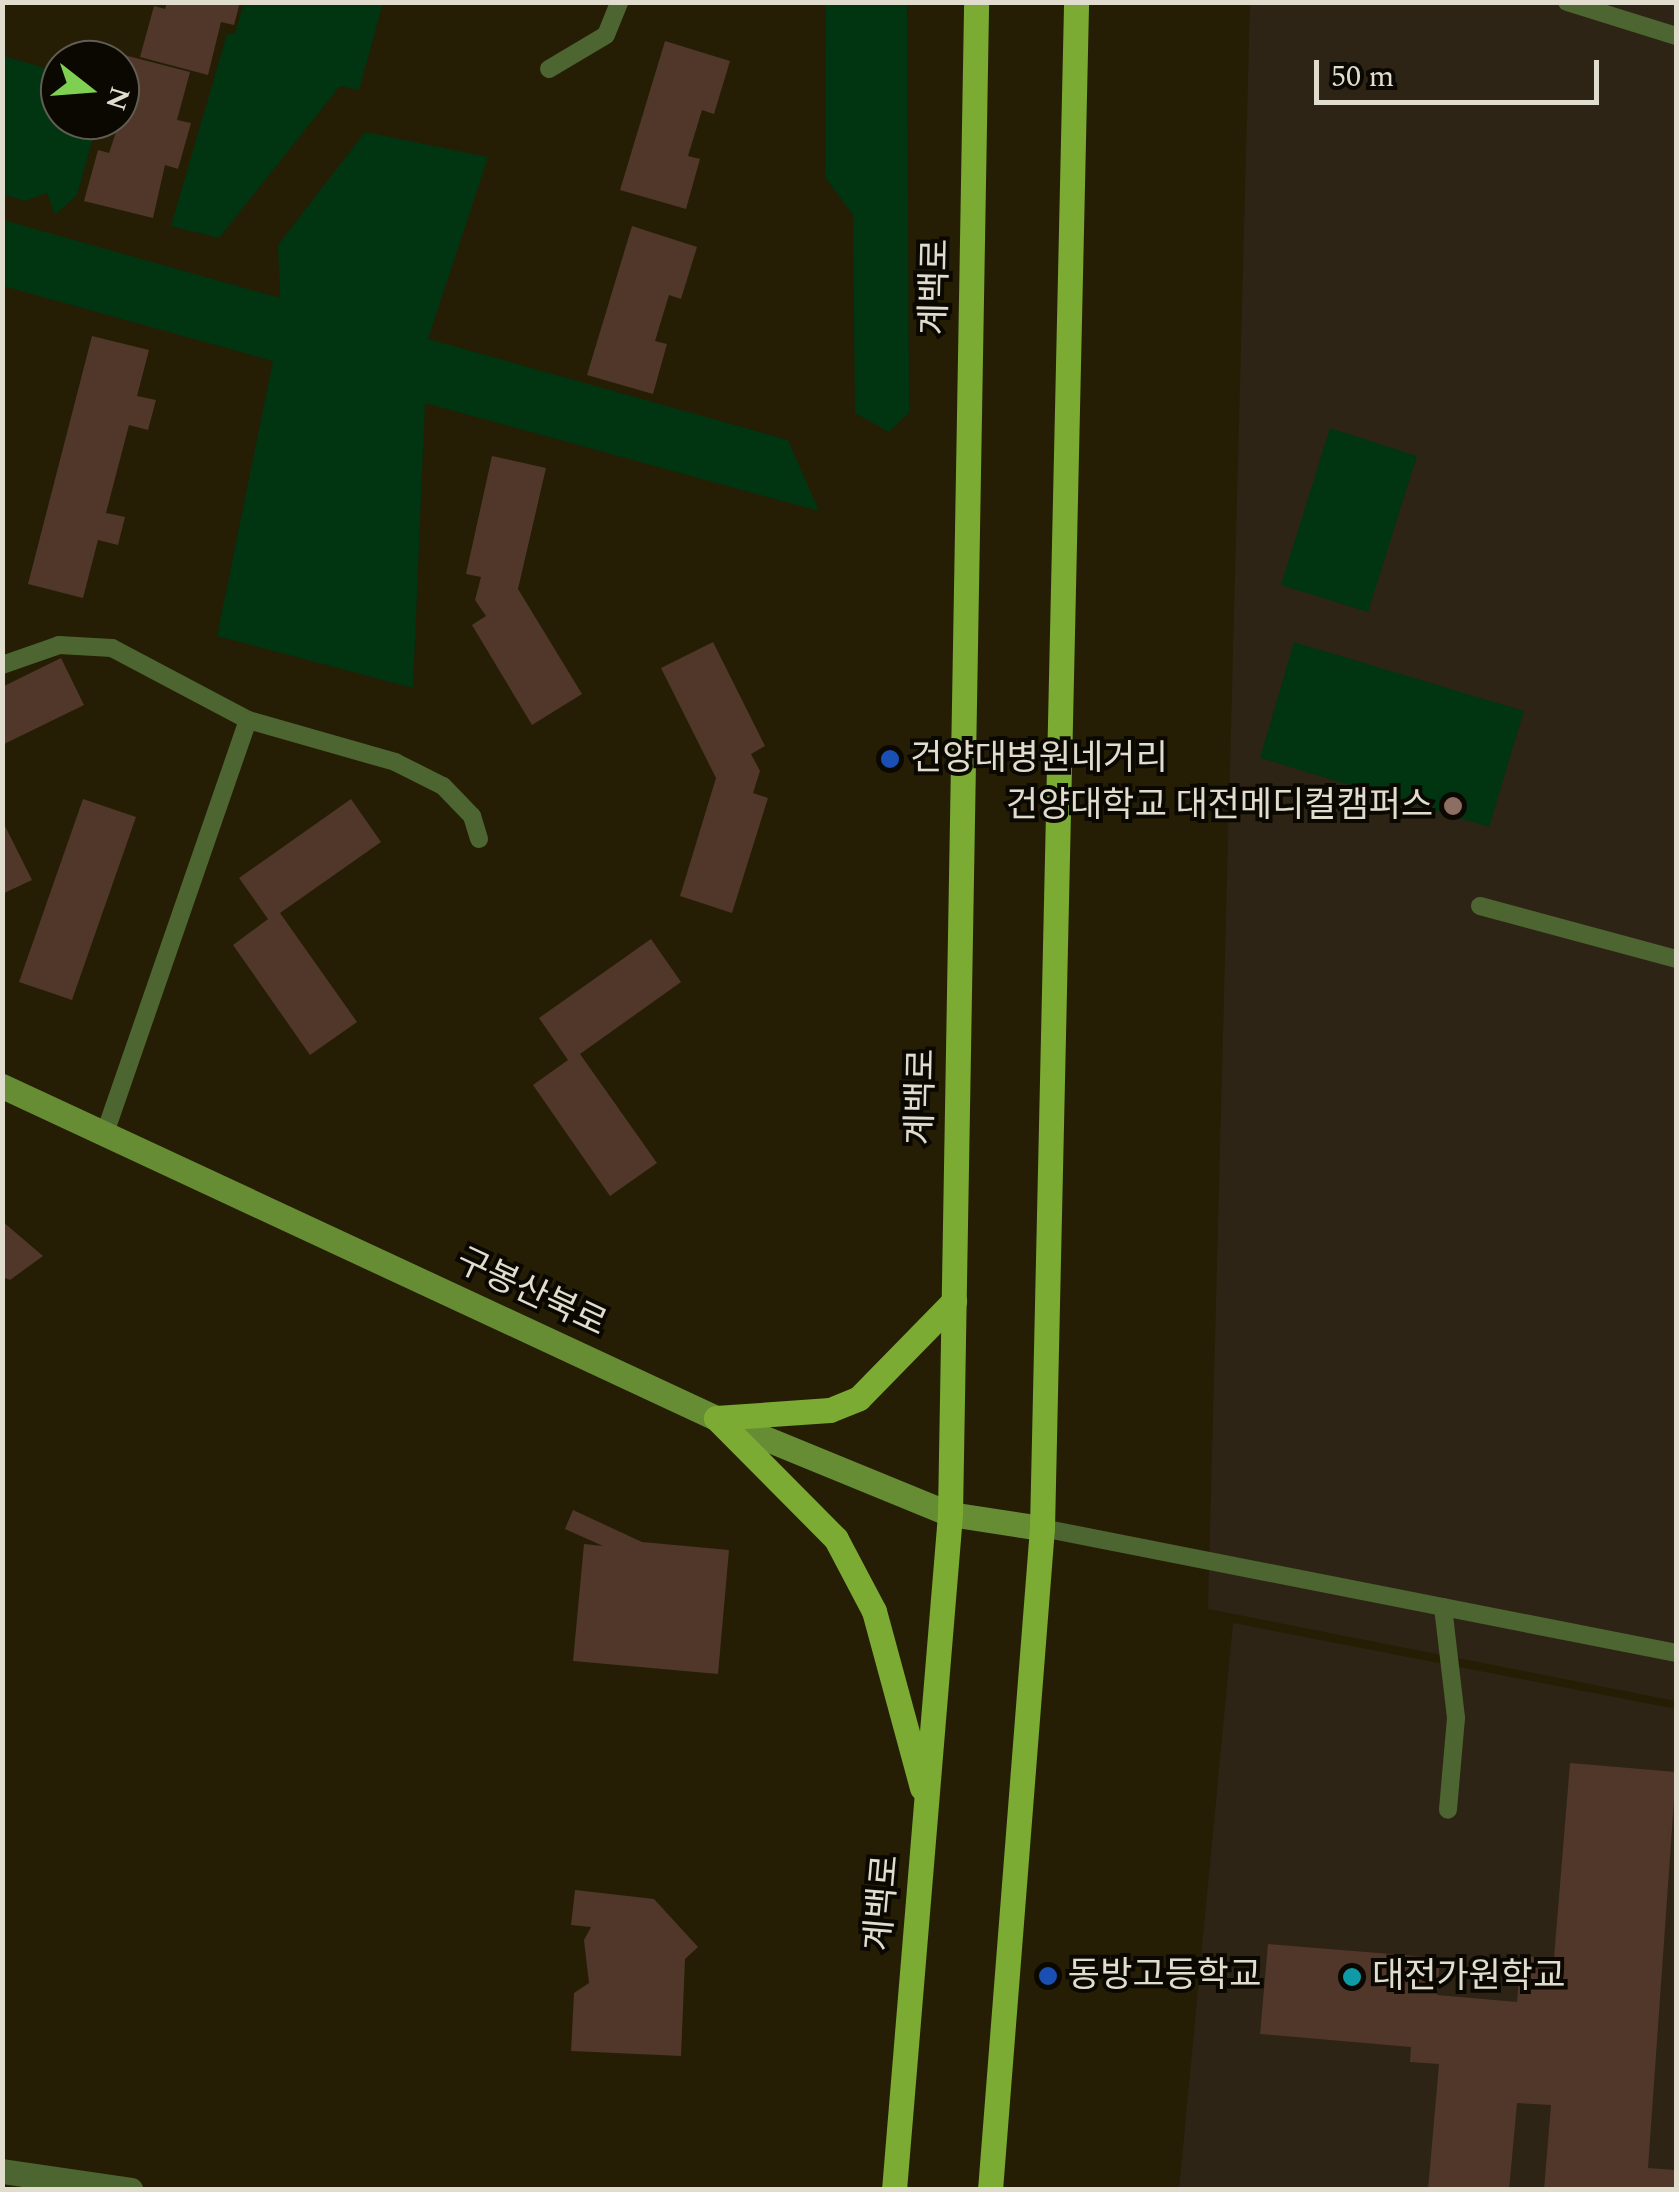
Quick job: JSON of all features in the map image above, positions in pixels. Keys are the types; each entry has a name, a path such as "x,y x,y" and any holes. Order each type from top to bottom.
{"main road":[{"name":"계백로","path":"894,2190 950,1514 976,2"},
{"path":"990,2190 1042,1528 1076,2"},
{"name":"구봉산북로","path":"2,1086 716,1418 950,1514 1042,1528"},
{"path":"716,1418 830,1410 859,1398 954,1301"},
{"path":"716,1418 836,1539 874,1611 926,1802"}],"street":[{"path":"2,2171 131,2190"}],"lane":[{"path":"549,68 606,36 619,2"},
{"path":"1567,2 1676,36"},
{"path":"2,665 58,645 112,648 248,720 395,762 443,786 472,816 479,839"},
{"path":"105,1133 248,720"},
{"path":"1480,906 1676,959"},
{"path":"1042,1528 1676,1653"},
{"path":"1443,1607 1456,1718 1448,1810"}],"shaded area":[{"name":"건양대학교 대전메디컬캠퍼스","path":"1250,3 1676,3 1676,1701 1208,1609"},
{"path":"1233,1623 1676,1709 1676,2189 1179,2190"}],"green space":[{"path":"244,2 383,3 359,90 340,86 219,238 171,226 227,34 235,34"},
{"path":"826,3 907,3 909,412 889,432 855,413 853,215 825,177"},
{"path":"3,56 40,66 40,140 92,140 77,195 55,215 47,193 25,201 3,194"},
{"path":"365,132 488,157 428,339 788,440 819,511 425,403 413,688 217,636 273,361 3,286 3,220 280,298 278,245"},
{"path":"1330,428 1417,456 1368,612 1281,585"},
{"path":"1294,642 1524,711 1489,827 1260,758"}],"building":[{"path":"167,2 240,2 234,25 221,22 208,75 140,57 154,6 165,9"},
{"path":"665,41 730,61 714,114 702,110 688,156 700,159 686,209 620,190"},
{"path":"140,59 190,72 177,120 191,123 178,169 165,165 153,218 84,201 98,150 109,153 113,140 140,140"},
{"path":"632,226 697,247 681,299 669,295 655,341 667,344 653,394 587,375"},
{"path":"92,336 149,350 137,396 156,400 148,430 129,425 106,513 125,517 118,545 98,540 83,598 28,584"},
{"path":"492,456 546,468 518,589 582,694 532,725 472,625 486,616 475,600 481,577 466,574"},
{"path":"713,642 765,746 751,754 760,771 753,793 768,798 732,913 680,896 716,778 661,668"},
{"path":"61,658 84,705 2,745 2,687"},
{"path":"83,799 136,817 72,1000 19,982"},
{"path":"351,799 381,842 280,913 357,1022 310,1055 233,945 268,919 239,878"},
{"path":"2,820 32,880 2,894"},
{"path":"651,939 681,982 580,1054 657,1163 610,1196 533,1085 568,1060 539,1018"},
{"path":"2,1221 43,1256 10,1280 2,1277"},
{"path":"573,1510 642,1542 729,1550 718,1674 573,1661 584,1544 603,1546 565,1529"},
{"name":"대전가원학교","path":"1570,1763 1676,1772 1648,2168 1676,2170 1676,2190 1544,2190 1551,2105 1517,2103 1509,2190 1428,2190 1439,2064 1410,2062 1411,2047 1260,2034 1268,1944 1440,1958 1437,1995 1517,2002 1521,1956 1554,1958"},
{"path":"575,1890 654,1899 698,1947 685,1959 681,2056 571,2051 574,1993 589,1983 584,1940 591,1927 571,1925"}],"place":[{"name":"건양대병원네거리","path":"890,759"},
{"name":"건양대학교 대전메디컬캠퍼스","path":"1453,806"},
{"name":"동방고등학교","path":"1048,1976"},
{"name":"대전가원학교","path":"1352,1977"}]}
